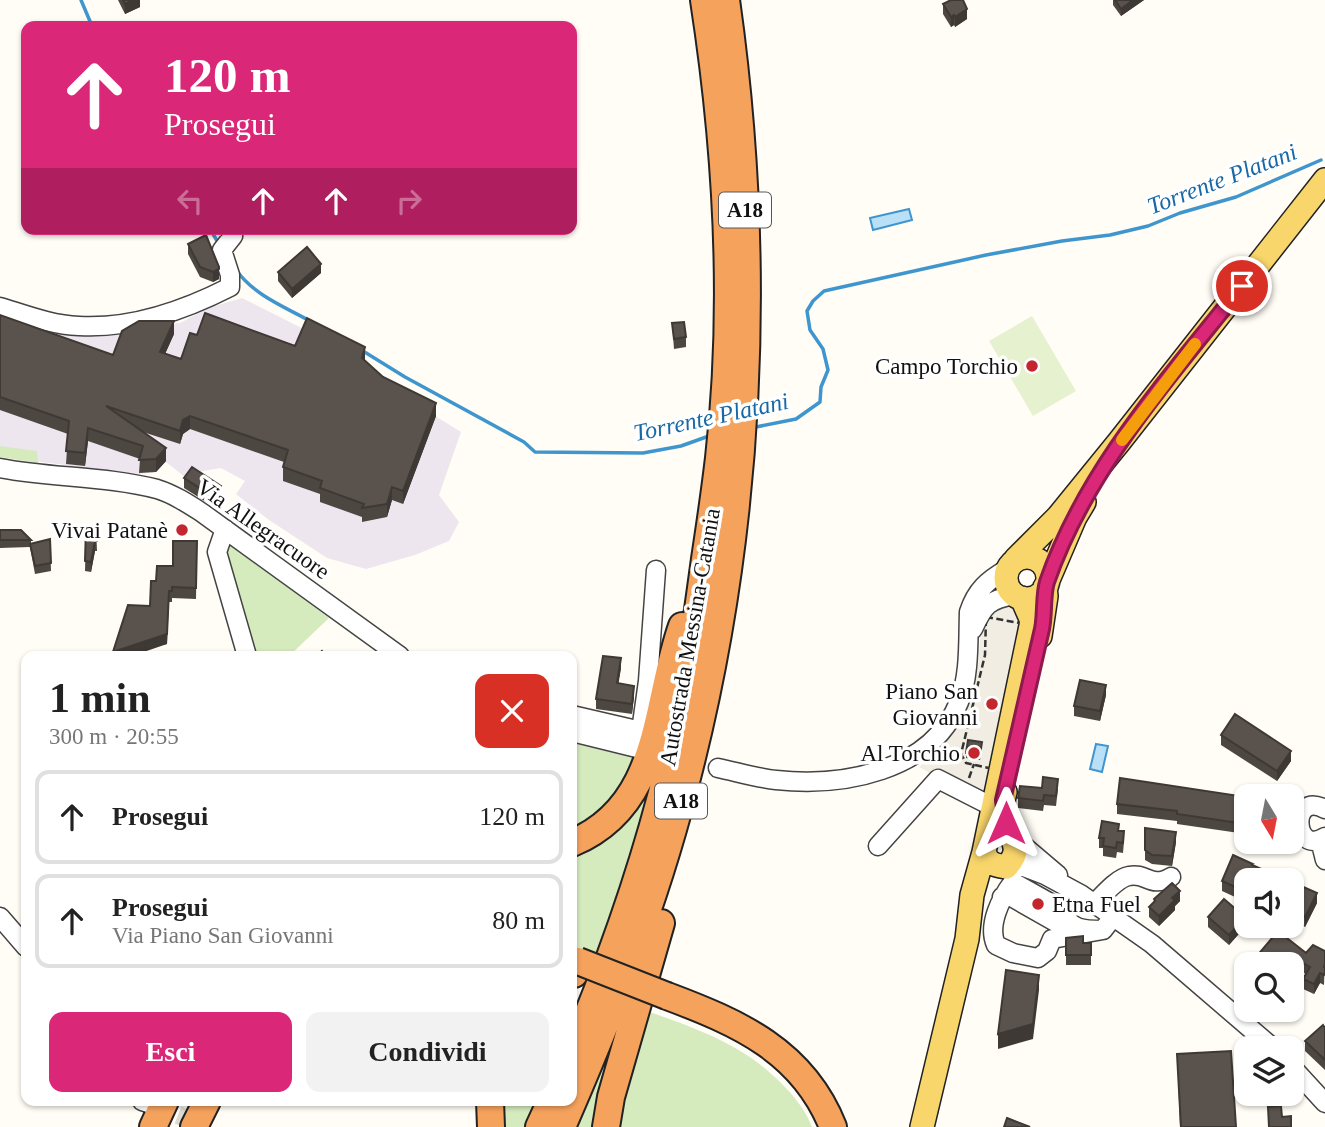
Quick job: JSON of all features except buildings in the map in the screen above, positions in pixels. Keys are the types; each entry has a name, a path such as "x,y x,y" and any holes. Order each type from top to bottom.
{"highway":[{"name":"A18","path":"704,0 721,141 726,240 726,361 733,420"},
{"name":"A18","path":"726,0 736,83 745,204 748,307 730,458"},
{"name":"Autostrada Messina-Catania","path":"577,1040 624,917 659,801 686,689 702,580 730,458"},
{"name":"Autostrada Messina-Catania","path":"577,1092 610,1016 643,924 685,787 728,566 730,458"},
{"path":"577,841 609,821 633,794 653,742 680,629 702,580"},
{"path":"577,846 612,825 631,805 646,782 660,744 677,673 677,643"},
{"path":"606,1127 611,1097 661,924 707,723 708,678"},
{"path":"577,968 665,1002 726,1020 775,1049 812,1087 833,1127"},
{"path":"665,1002 722,1032 769,1062 800,1093 820,1127"},
{"path":"155,1116 171,1106"},
{"path":"183,1127 191,1106"},
{"path":"194,1127 204,1106"},
{"path":"490,1106 491,1127"},
{"path":"539,1127 549,1106"},
{"name":"Autostrada Messina-Catania","path":"562,1127 571,1106"}],"main road":[{"path":"967,939 972,895 984,852 1032,621 1018,596 1006,583 1012,564 1059,517 1325,180"},
{"path":"1018,596 1035,597 1047,584 1075,517 1119,442"},
{"path":"922,1127 967,939 984,893 995,877 1014,860 1016,852 1006,823 1003,800 1043,624 1047,572 1038,560 1031,557 1012,564"},
{"path":"984,852 993,865 1006,867"}],"street":[{"path":"0,307 56,323 79,326 160,317 180,311 230,287 230,275 222,250 232,235"},
{"name":"Via Allegracuore","path":"0,468 158,490 178,498 393,651"},
{"path":"225,529 217,552 246,651"},
{"path":"718,768 775,780 806,781 876,772 899,765 914,756 946,724 959,702 972,604 984,584 1012,564"},
{"path":"577,716 641,732 648,681 656,570"},
{"path":"968,642 992,600 1018,596"},
{"path":"577,733 645,750"},
{"path":"878,846 938,779 993,807"},
{"path":"1325,808 1311,806 1302,811 1298,822 1301,832 1309,839 1323,839 1325,860"},
{"path":"1012,836 1088,900 1108,924 1152,944 1259,1036"},
{"path":"1006,867 1024,866 1088,900"},
{"path":"1088,900 1125,877 1133,875 1152,883 1163,882 1171,877"},
{"path":"1007,895 1057,923 1066,921 1075,928 1108,924 1052,939 1047,951 1038,958 1013,953 996,945 994,941 995,921 1002,897 1007,895"},
{"path":"0,917 21,941"},
{"path":"1304,1080 1325,1103"}],"path":[{"path":"986,617 1024,624 993,769 965,763 961,754 985,654 986,617"}],"shaded area":[{"path":"242,298 365,360 362,371 461,432 439,495 459,522 449,541 415,555 366,569 327,558 269,520 236,494 245,481 221,468 197,472 190,481 166,462 156,472 139,474 0,457 0,311 78,336 180,323 208,308"},
{"name":"Piano San Giovanni","path":"992,600 1026,605 993,807 919,767 944,744 966,711 978,667 982,610"}],"green space":[{"name":"Campo Torchio","path":"1032,316 1076,391 1033,416 989,341"},
{"path":"0,446 37,451 38,463 0,457"},
{"path":"229,544 329,618 294,651 249,651 221,554"},
{"path":"577,744 643,760 637,775 577,831"},
{"path":"646,793 649,795 595,963 577,957 577,852 622,821"},
{"path":"641,972 600,1127 576,1127"},
{"path":"644,1010 700,1031 751,1058 790,1093 803,1109 812,1127 613,1127"},
{"path":"497,1106 536,1106 526,1127 498,1127"}],"water":[{"path":"909,209 912,220 873,230 870,218"},
{"path":"1096,744 1108,746 1102,772 1090,769"}],"waterway":[{"name":"Torrente Platani","path":"81,0 90,21"},
{"name":"Torrente Platani","path":"751,428 796,419 820,402 821,387 828,370 823,349 810,330 807,311 824,291 986,255 1110,235 1148,226 1180,213 1236,197 1321,160"},
{"name":"Torrente Platani","path":"214,235 219,244"},
{"name":"Torrente Platani","path":"237,271 261,294 310,321"},
{"name":"Torrente Platani","path":"363,351 524,442 535,452 643,453 681,446 709,436"}],"tunnel":[{"path":"155,1106 205,1126"}],"slow traffic":[{"path":"1122,440 1195,344"}],"place":[{"name":"Campo Torchio","path":"1032,366"},
{"name":"Vivai Patanè","path":"182,530"},
{"name":"Piano San Giovanni","path":"992,704"},
{"name":"Al Torchio","path":"974,753"},
{"name":"Etna Fuel","path":"1038,904"}],"route":[{"path":"1006,823 1003,800 1043,624 1045,587 1064,540 1119,442 1242,286"}]}
